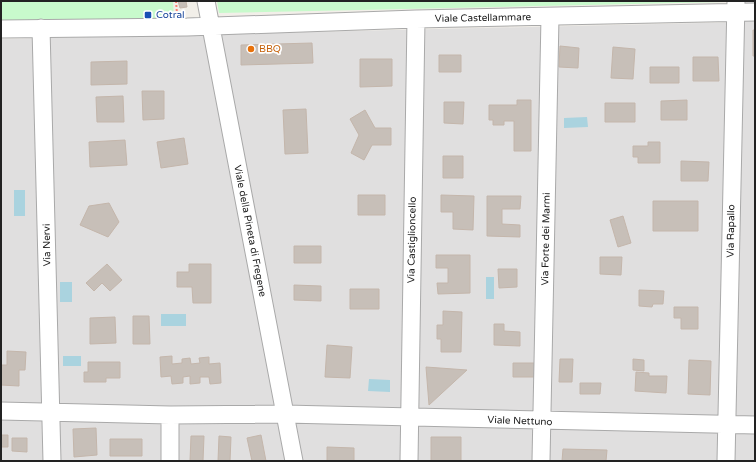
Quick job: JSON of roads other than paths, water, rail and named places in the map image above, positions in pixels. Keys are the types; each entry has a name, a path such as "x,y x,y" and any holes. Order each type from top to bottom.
{"street":[{"name":"Viale della Pineta di Fregene","path":"206,1 294,461"},
{"name":"Viale Castellammare","path":"1,29 211,26 416,19 550,17 736,7 755,12"},
{"name":"Via Rapallo","path":"726,461 736,7"},
{"name":"Via Forte dei Marmi","path":"541,461 550,17"},
{"name":"Via Castiglioncello","path":"409,461 416,19"},
{"name":"Via Nervi","path":"41,28 52,461"},
{"name":"Viale Nettuno","path":"1,411 170,415 285,414 755,425"},
{"path":"170,415 170,461"}],"water":[{"path":"587,117 588,127 564,128 564,118"},
{"path":"14,190 25,190 25,216 14,216"},
{"path":"486,277 494,277 494,299 486,299"},
{"path":"60,282 72,282 72,302 60,302"},
{"path":"161,314 186,314 186,326 161,326"},
{"path":"63,356 81,356 81,366 63,366"},
{"path":"369,379 390,380 390,392 368,391"}],"place":[{"name":"Cotral","path":"148,15"},
{"name":"BBQ","path":"251,49"}]}
